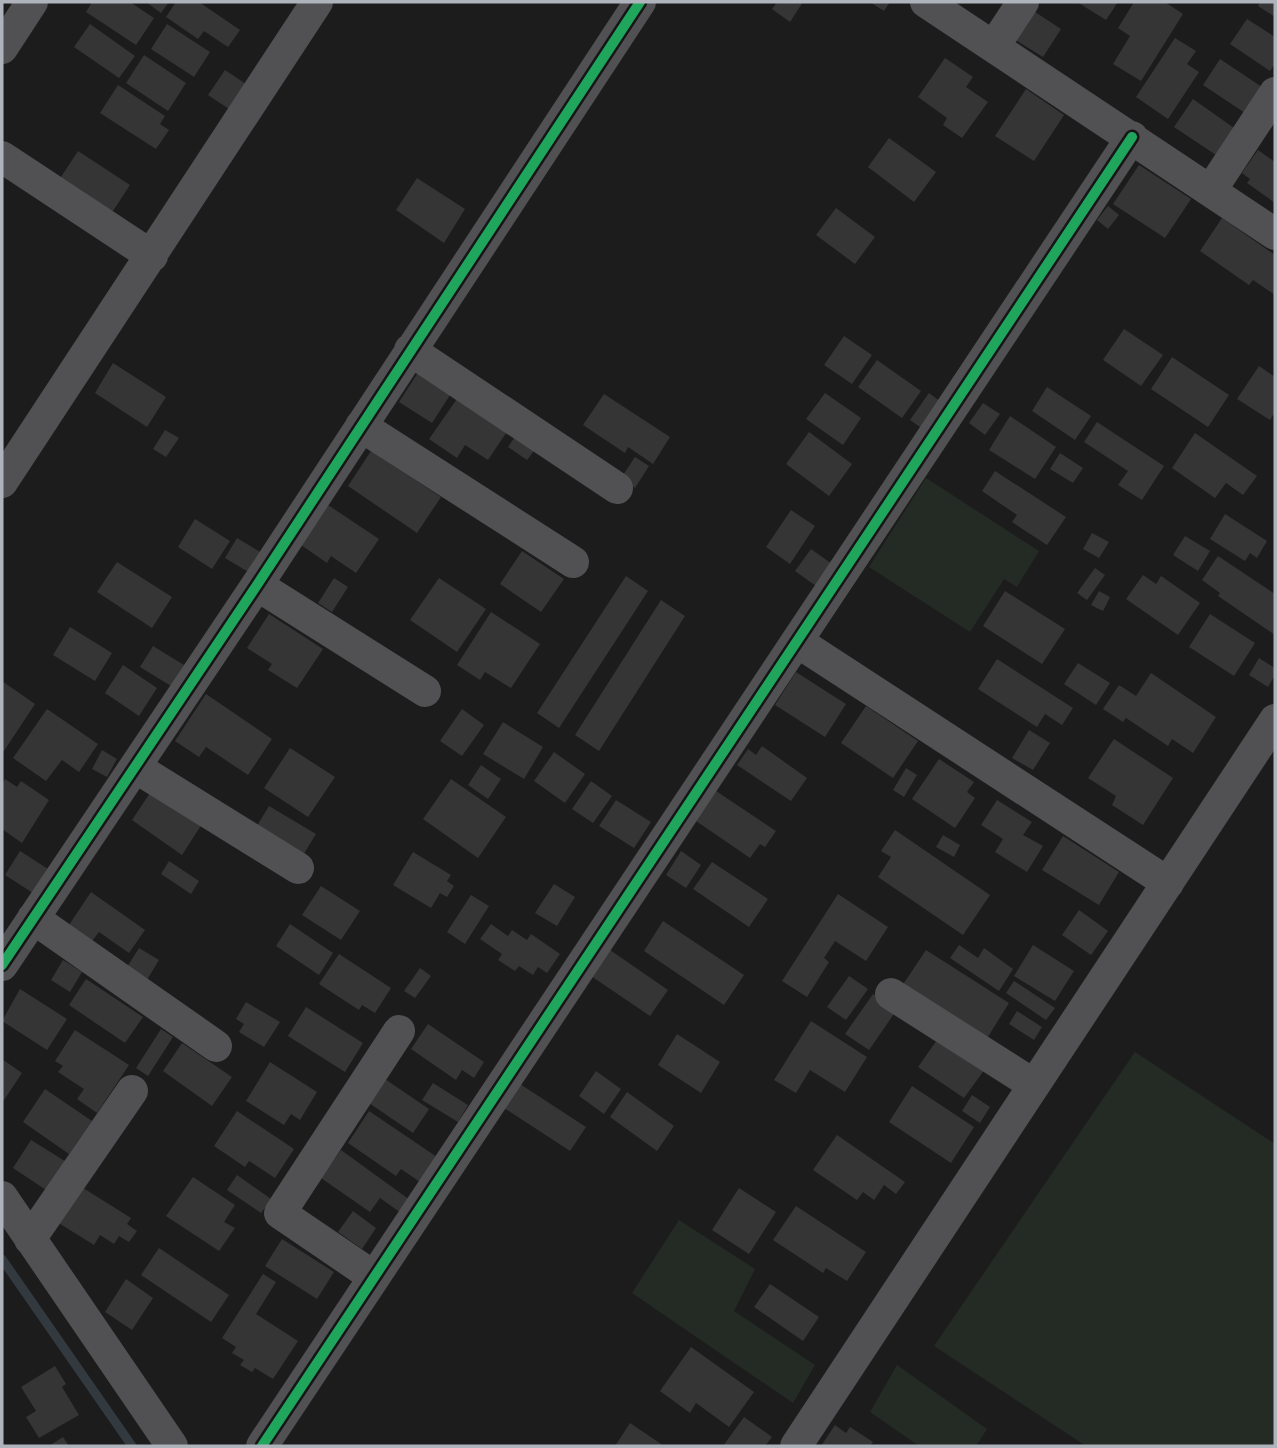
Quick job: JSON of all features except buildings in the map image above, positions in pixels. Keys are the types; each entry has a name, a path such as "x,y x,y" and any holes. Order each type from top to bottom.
{"street":[{"path":"2,48 32,2"},
{"path":"2,482 317,2"},
{"path":"2,965 257,585 640,2"},
{"path":"926,2 1275,234"},
{"path":"994,46 1023,2"},
{"path":"1211,190 1275,93"},
{"path":"262,1446 1132,137"},
{"path":"2,157 152,256"},
{"path":"410,350 617,488"},
{"path":"360,426 573,562"},
{"path":"257,585 425,691"},
{"path":"798,642 1168,883"},
{"path":"796,1446 1275,720"},
{"path":"135,767 298,867"},
{"path":"33,918 216,1046"},
{"path":"891,994 1034,1085"},
{"path":"373,1277 280,1213 399,1031"},
{"path":"30,1239 132,1091"},
{"path":"2,1198 172,1446"}],"shaded area":[{"path":"926,478 1039,551 1017,587 1004,579 970,632 869,567"},
{"path":"1135,1052 1275,1144 1275,1446 1086,1446 934,1346"},
{"path":"679,1220 755,1269 734,1311 815,1365 793,1403 632,1293"},
{"path":"897,1365 987,1429 976,1446 919,1446 870,1412"}],"waterway":[{"path":"2,1259 132,1446"}],"cycle path":[{"path":"2,965 257,585 640,2"},
{"path":"262,1446 1132,137"}]}
